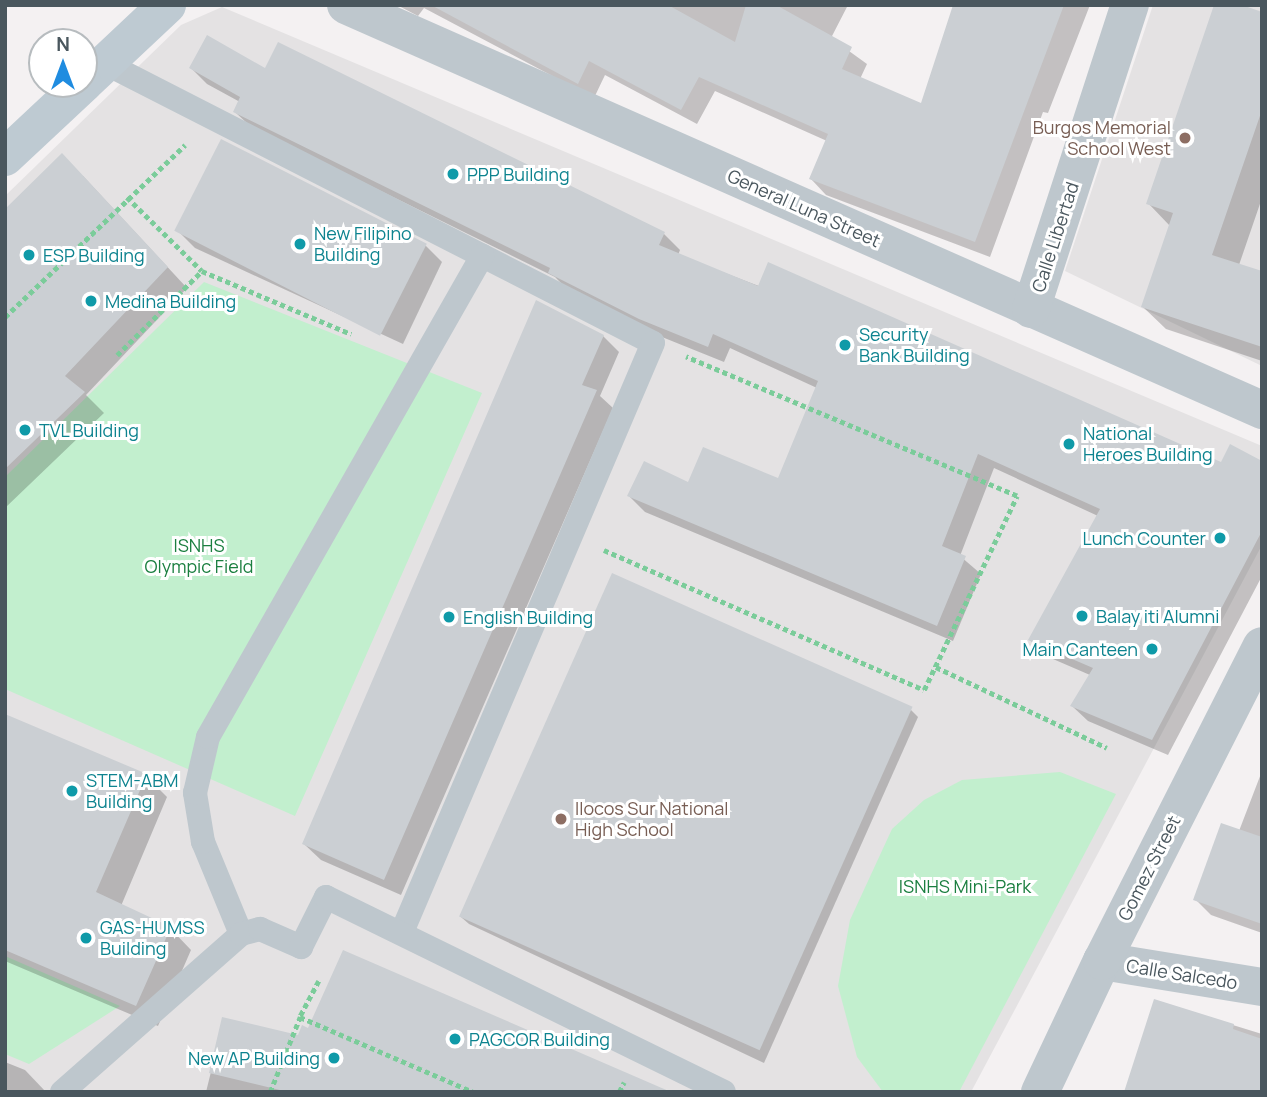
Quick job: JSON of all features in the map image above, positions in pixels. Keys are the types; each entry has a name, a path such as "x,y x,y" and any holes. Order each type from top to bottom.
{"street":[{"path":"98,70 167,5"},
{"name":"General Luna Street","path":"346,5 1262,410"},
{"name":"Calle Libertad","path":"1031,309 1130,5"},
{"path":"5,157 68,98"},
{"name":"Gomez Street","path":"1041,1092 1101,961 1262,646"},
{"name":"Calle Salcedo","path":"1101,961 1262,987"}],"lane":[{"path":"98,79 214,119 653,343 402,933"},
{"path":"241,934 203,842 195,793 208,737 482,256"},
{"path":"62,1092 241,934 260,929 301,947 326,897 724,1092"}],"path":[{"path":"5,317 127,197 214,119"},
{"path":"127,197 202,271 351,334"},
{"path":"117,355 202,271"},
{"path":"571,536 925,690 1017,496 653,343"},
{"path":"936,667 1108,748"},
{"path":"270,1092 300,1017 325,970"},
{"path":"300,1017 473,1092"}],"shaded area":[{"name":"Burgos Memorial School West","path":"1153,5 1262,5 1262,366 1065,271"},
{"name":"Ilocos Sur National High School","path":"222,7 1262,446 1262,545 971,1092 5,1092 5,196 181,25"}],"green space":[{"name":"ISNHS Olympic Field","path":"204,282 482,393 295,816 5,689 5,477"},
{"name":"ISNHS Mini-Park","path":"1060,772 1116,794 959,1092 883,1092 857,1057 838,986 850,920 892,829 924,800 962,780"},
{"path":"5,956 120,1006 29,1064 5,1054"}],"building":[{"path":"431,5 668,5 735,42 746,5 776,5 852,47 842,69 921,103 953,5 1064,5 975,242 809,179 828,134 699,77 681,110 589,61 578,84"},
{"path":"1214,5 1242,5 1262,12 1262,110 1212,255 1262,271 1262,347 1141,307 1173,213 1146,204"},
{"path":"207,35 265,68 278,42 665,232 659,245 758,286 768,262 1221,462 1230,444 1262,461 1262,531 1152,740 1070,706 1093,668 1028,640 1100,509 978,454 942,546 966,556 937,626 627,496 644,461 688,482 703,447 778,478 818,381 713,334 708,347 639,319 548,273 550,268 233,112 240,97 189,68"},
{"name":"New Filipino Building","path":"221,139 427,244 380,336 174,231"},
{"path":"62,153 168,267 65,376 85,392 5,469 5,209"},
{"name":"English Building","path":"536,300 604,335 582,385 597,390 384,880 302,844"},
{"path":"612,573 913,707 760,1050 459,916"},
{"path":"5,714 147,774 96,892 171,927 136,1006 5,950"},
{"path":"1221,823 1262,837 1262,924 1193,900"},
{"path":"343,950 671,1092 288,1092 209,1073 222,1017 298,1035 302,1025 308,1028"},
{"path":"1154,999 1234,1024 1233,1029 1262,1039 1262,1092 1124,1092"}],"place":[{"name":"Burgos Memorial School West","path":"1185,138"},
{"name":"PPP Building","path":"453,174"},
{"name":"New Filipino Building","path":"300,244"},
{"name":"ESP Building","path":"29,255"},
{"name":"Medina Building","path":"91,301"},
{"name":"Security Bank Building","path":"845,345"},
{"name":"TVL Building","path":"25,430"},
{"name":"National Heroes Building","path":"1069,444"},
{"name":"Lunch Counter","path":"1220,538"},
{"name":"Balay iti Alumni","path":"1082,616"},
{"name":"English Building","path":"449,617"},
{"name":"Main Canteen","path":"1152,649"},
{"name":"STEM-ABM Building","path":"72,791"},
{"name":"Ilocos Sur National High School","path":"561,819"},
{"name":"GAS-HUMSS Building","path":"86,938"},
{"name":"PAGCOR Building","path":"455,1039"},
{"name":"New AP Building","path":"334,1058"}]}
